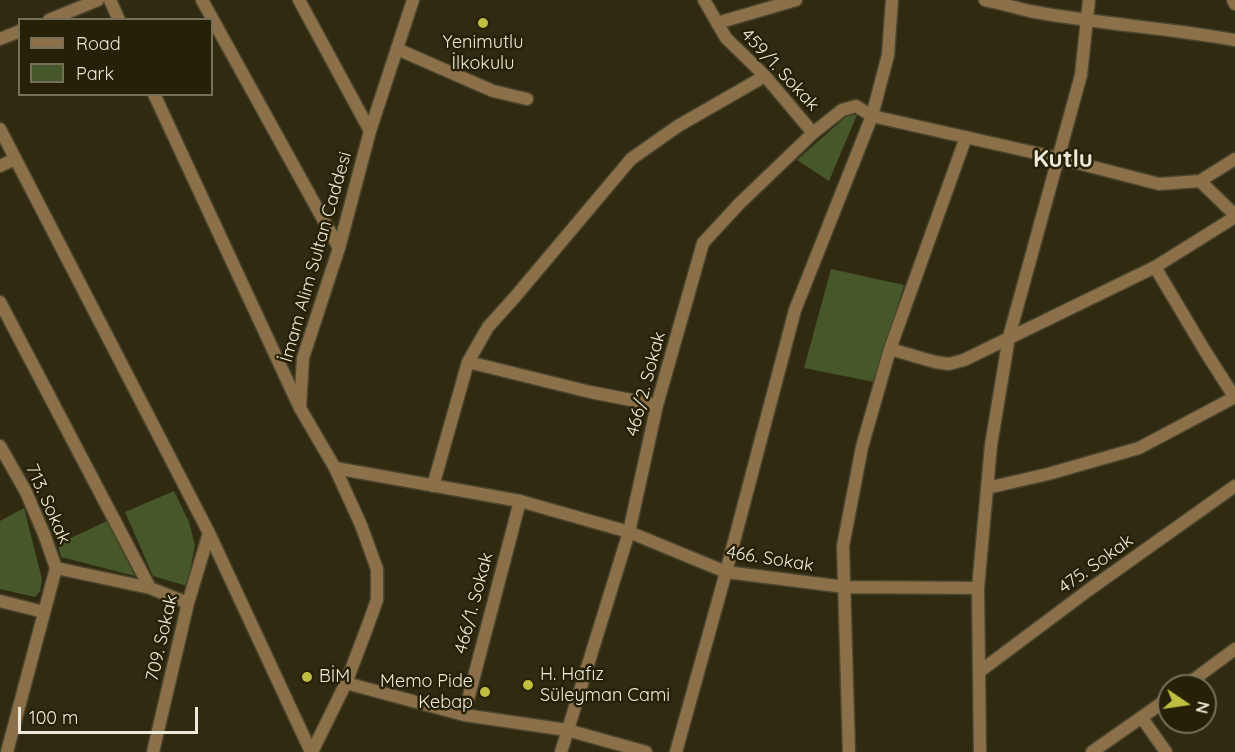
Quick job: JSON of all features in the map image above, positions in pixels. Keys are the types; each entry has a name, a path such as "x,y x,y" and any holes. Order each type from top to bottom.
{"street":[{"path":"54,18 98,0"},
{"path":"110,0 118,18"},
{"path":"202,0 212,18"},
{"path":"299,0 370,130"},
{"name":"İmam Alim Sultan Caddesi","path":"300,408 303,358 339,248 370,130 413,0"},
{"name":"459/1. Sokak","path":"704,0 726,38 765,76 813,133"},
{"path":"717,23 796,0"},
{"path":"676,752 795,310 872,116 888,55 892,0"},
{"path":"985,0 1007,2 1033,11 1087,20 1186,31 1235,40"},
{"path":"980,752 978,588 991,445 1010,338 1081,75 1089,0"},
{"path":"213,20 339,248"},
{"path":"0,39 18,32"},
{"path":"397,49 493,91 527,99"},
{"path":"433,486 468,362 488,327 516,297 631,159 678,126 765,76"},
{"path":"155,96 300,408 335,468 361,525 377,570 377,600 346,683 312,752"},
{"name":"466/2. Sokak","path":"561,752 629,532 657,405 703,243 813,133 842,110 856,106 872,116 1058,158 1159,184 1200,181"},
{"path":"0,129 209,533 312,752"},
{"path":"849,752 843,546 862,447 890,349 966,137"},
{"path":"0,166 15,159"},
{"path":"890,349 935,362 949,364 964,360 1155,267 1235,216 1200,181 1235,159"},
{"path":"987,488 1048,474 1139,448 1235,398 1155,267"},
{"path":"0,302 150,588"},
{"path":"468,362 590,392 657,405"},
{"name":"713. Sokak","path":"0,446 26,492 56,568 7,752"},
{"name":"466. Sokak","path":"335,468 520,501 629,532 726,572 845,587 978,588"},
{"name":"475. Sokak","path":"979,672 1090,589 1235,486"},
{"name":"466/1. Sokak","path":"464,715 520,501"},
{"name":"709. Sokak","path":"153,752 188,603 209,533"},
{"path":"56,568 150,588 188,603"},
{"path":"0,601 44,612"},
{"path":"1201,674 1235,649"},
{"path":"346,683 464,715 567,730 646,752"},
{"path":"1092,752 1157,707"},
{"path":"1142,718 1166,752"}],"green space":[{"path":"849,114 857,115 829,181 797,160"},
{"path":"831,269 904,285 874,382 804,368"},
{"path":"174,491 189,522 195,545 187,586 153,576 125,512"},
{"path":"24,508 42,579 40,591 35,597 0,589 0,521"},
{"path":"107,521 135,576 61,557 58,544"}],"place":[{"name":"Yenimutlu İlkokulu","path":"483,23"},
{"name":"BİM","path":"307,677"},
{"name":"H. Hafız Süleyman Cami","path":"528,685"},
{"name":"Memo Pide Kebap","path":"485,692"}],"district":[{"name":"Kutlu","path":"1063,160"}]}
